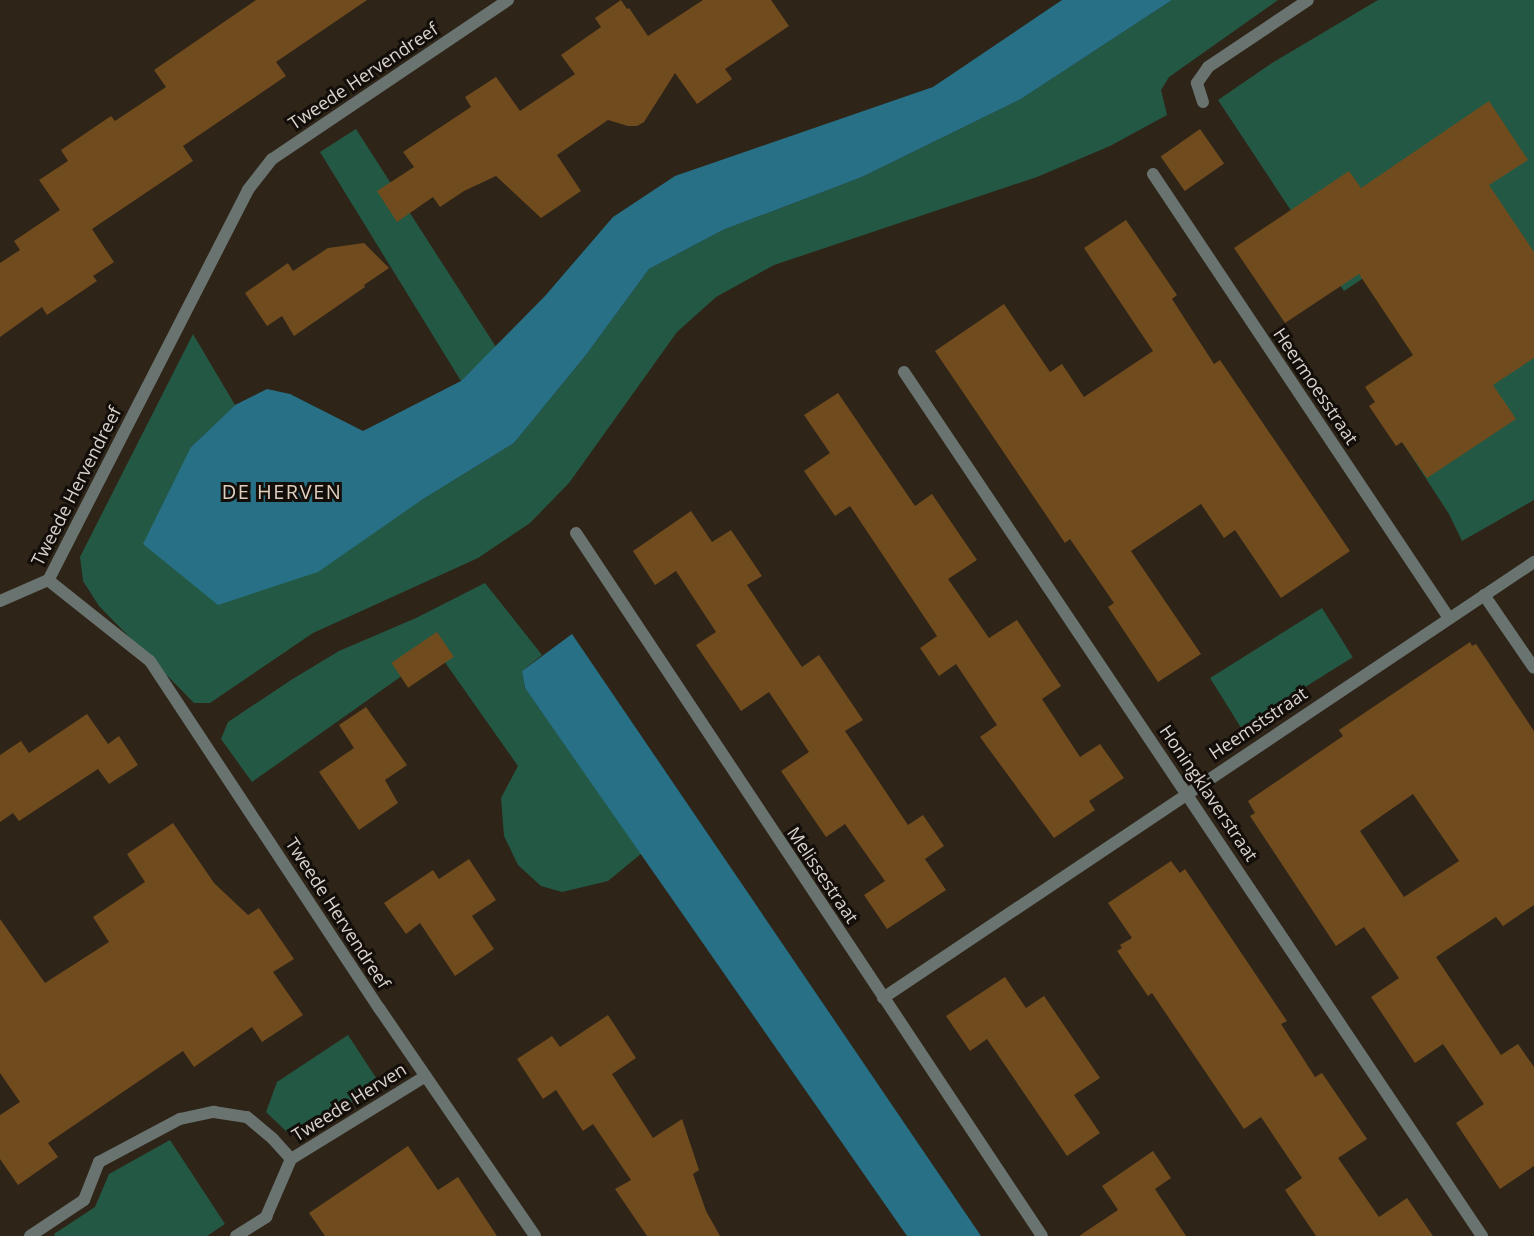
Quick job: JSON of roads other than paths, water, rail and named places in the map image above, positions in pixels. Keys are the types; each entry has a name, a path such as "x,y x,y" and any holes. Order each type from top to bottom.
{"street":[{"name":"Tweede Hervendreef","path":"508,0 272,159 248,190 48,580 150,662 535,1236"},
{"path":"1203,102 1197,83 1208,68 1308,0"},
{"name":"Heermoesstraat","path":"1153,174 1449,618"},
{"name":"Honingklaverstraat","path":"904,372 1482,1236"},
{"name":"Melissestraat","path":"576,534 1042,1236"},
{"name":"Heemststraat","path":"883,998 1534,561"},
{"path":"0,602 48,580"},
{"path":"1484,595 1534,668"},
{"name":"Tweede Herven","path":"236,1236 266,1217 291,1159 426,1076"},
{"name":"Tweede Herven","path":"30,1236 84,1200 99,1162 180,1119 214,1112 247,1117 273,1139 291,1159"}],"water":[{"path":"1062,0 1172,0 1021,99 862,177 723,230 649,269 586,355 514,443 420,501 318,572 218,605 143,544 191,447 235,405 267,389 290,394 363,431 461,381 545,296 613,217 675,176 933,87"},
{"path":"572,634 981,1236 907,1236 525,688 522,671"}],"district":[{"name":"DE HERVEN","path":"282,491"}]}
